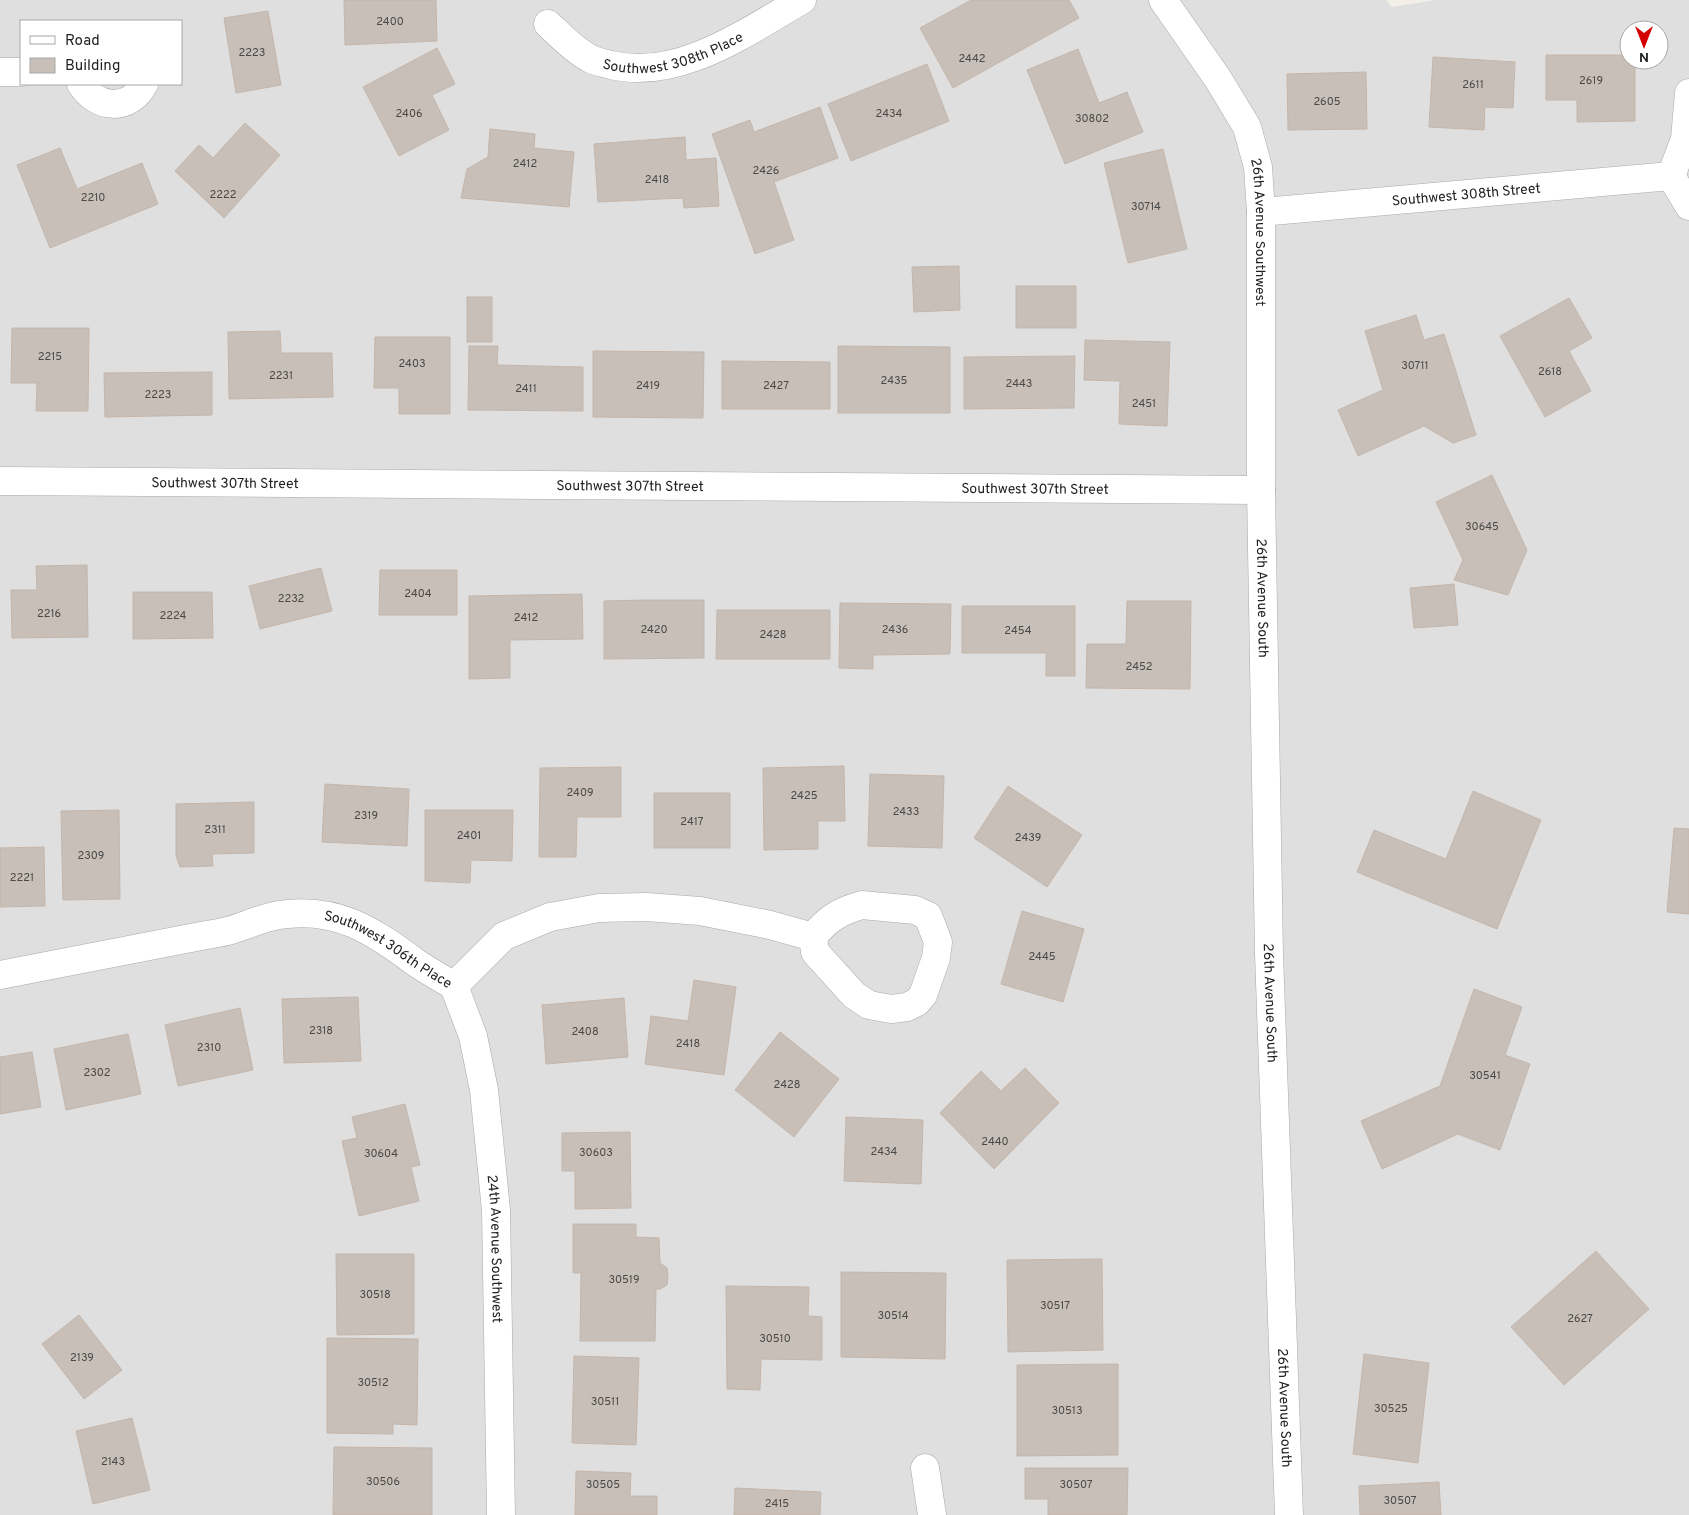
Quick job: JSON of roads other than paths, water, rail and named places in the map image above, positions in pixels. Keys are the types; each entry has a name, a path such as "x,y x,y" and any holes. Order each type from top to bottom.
{"street":[{"name":"Southwest 308th Place","path":"548,24 566,42 591,60 627,68 661,66 710,52 802,0"},
{"name":"26th Avenue Southwest","path":"1163,0 1218,78 1247,127 1258,167 1260,212 1260,490"},
{"path":"0,72 20,72"},
{"path":"82,85 86,93 96,100 107,104 120,103 131,99 143,85"},
{"path":"1689,93 1686,139 1671,176 1689,206"},
{"name":"Southwest 308th Street","path":"1260,212 1671,176"},
{"name":"Southwest 307th Street","path":"0,481 1260,490"},
{"name":"26th Avenue South","path":"1260,490 1269,964 1289,1515"},
{"path":"862,905 916,910 928,916 938,942 936,958 923,995 917,1002 907,1007 891,1009 869,1005 854,995 815,952 813,937 826,922 844,910 862,905"},
{"name":"Southwest 306th Place","path":"0,975 230,930 255,920 304,913 329,915 360,925 394,945 417,963 454,986 504,936 550,917 599,908 646,907 700,911 770,925 813,937"},
{"name":"24th Avenue Southwest","path":"454,986 473,1036 484,1090 496,1210 501,1515"},
{"path":"925,1468 932,1515"}]}
